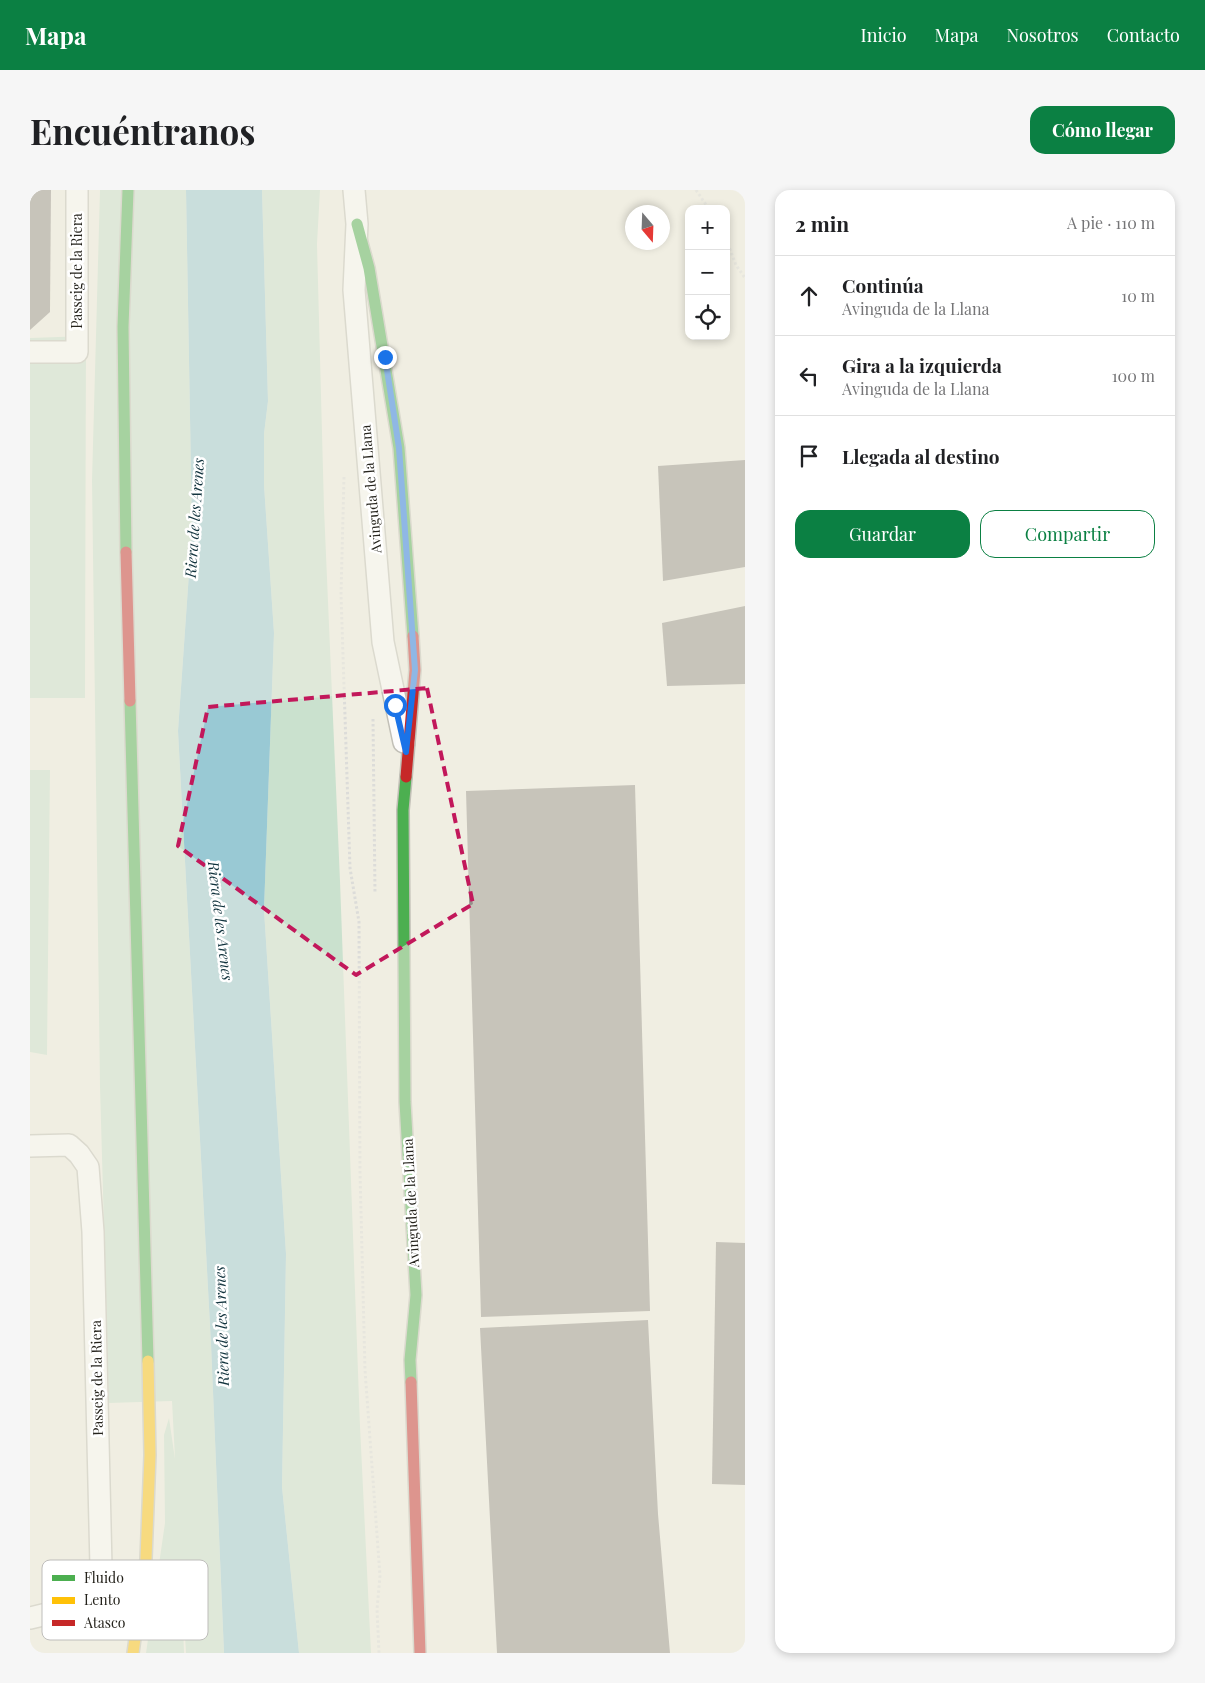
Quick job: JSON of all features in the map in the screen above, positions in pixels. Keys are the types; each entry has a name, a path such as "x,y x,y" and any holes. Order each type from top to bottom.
{"main road":[{"path":"128,190 124,268 124,404 150,1455 146,1560"},
{"name":"Avinguda de la Llana","path":"357,224 369,268 399,448 415,670 402,810 405,1102 416,1295 410,1360 420,1653"},
{"path":"133,1653 135,1640"}],"street":[{"name":"Passeig de la Riera","path":"30,352 77,352 77,190"},
{"name":"Avinguda de la Llana","path":"354,190 357,224 354,290 383,642 406,752"},
{"name":"Passeig de la Riera","path":"30,1146 69,1145 79,1154 88,1167 93,1232 101,1560"}],"path":[{"path":"696,190 706,205"},
{"path":"730,250 736,265 745,278"},
{"path":"344,506 341,594 350,868 359,922 360,1172 365,1370 380,1576 377,1609 379,1653"}],"highlighted area":[{"path":"427,688 473,904 356,975 178,846 208,707"}],"green space":[{"path":"100,190 186,190 192,530 178,731 211,1344 224,1653 186,1653 185,1640 208,1640 208,1560 160,1560 165,1523 164,1435 169,1418 175,1459 172,1401 109,1403 100,1087 92,480"},
{"path":"262,190 320,190 317,244 324,508 360,1426 371,1653 299,1653 282,1487 286,1254 264,910 274,633 264,485 264,434 268,401"},
{"path":"86,336 85,698 30,698 30,338"},
{"path":"30,770 50,770 47,1055 30,1052"},
{"path":"148,1640 184,1640 184,1653 146,1653"}],"water":[{"name":"Riera de les Arenes","path":"186,190 262,190 268,401 264,434 264,485 274,633 264,910 286,1254 282,1487 299,1653 224,1653 211,1344 178,731 192,530"}],"building":[{"path":"30,190 51,190 50,312 30,330"},
{"path":"745,460 745,567 663,581 658,466"},
{"path":"745,606 745,684 667,686 662,623"},
{"path":"635,785 650,1311 481,1317 466,791"},
{"path":"716,1242 745,1243 745,1485 712,1484"},
{"path":"648,1320 658,1514 670,1653 497,1653 480,1328"}],"traffic: fast":[{"path":"126,552 123,327 128,190"},
{"path":"357,224 369,268 399,448 413,636"},
{"path":"130,701 148,1361"},
{"path":"406,777 403,810 405,1102 416,1295 410,1360 411,1382"}],"traffic: slow":[{"path":"146,1560 150,1455 148,1361"},
{"path":"133,1653 135,1640"}],"traffic: jam":[{"path":"126,552 130,701"},
{"path":"406,777 415,670 413,636"},
{"path":"411,1382 420,1653"}],"route":[{"path":"385,357 399,448 415,670 406,752 395,705"}]}
